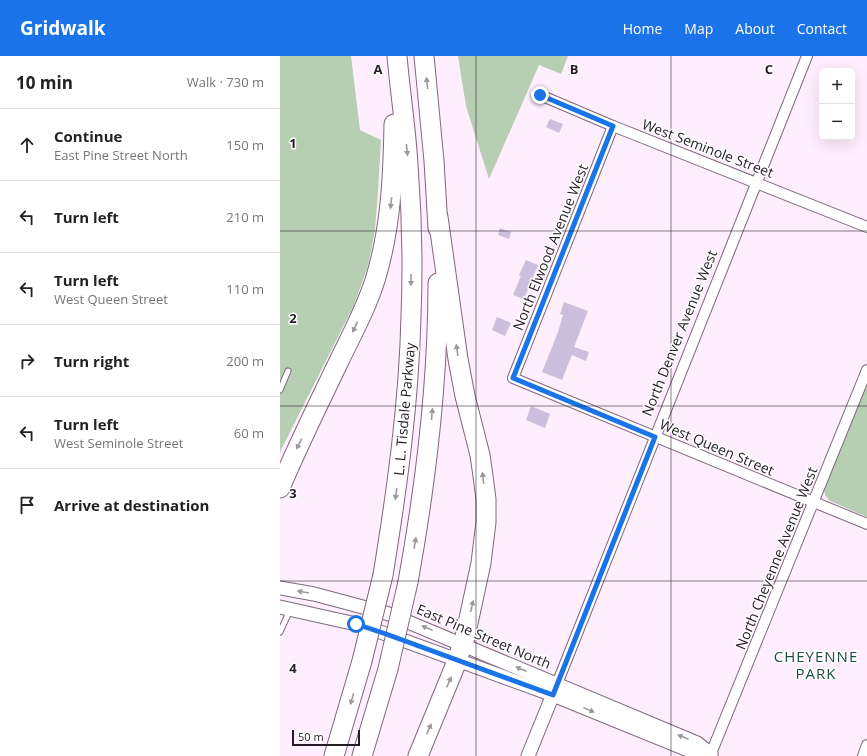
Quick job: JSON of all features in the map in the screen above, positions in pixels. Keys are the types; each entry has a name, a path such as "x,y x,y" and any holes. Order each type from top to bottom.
{"highway":[{"path":"280,488 292,458 357,324 375,279 387,228 391,198 396,56"},
{"name":"L. L. Tisdale Parkway","path":"334,756 362,661 383,575 402,444 409,366 411,315 411,216 408,164 396,56"},
{"name":"L. L. Tisdale Parkway","path":"362,756 388,669 408,582 423,494 432,405 438,304 438,216 424,56"},
{"path":"418,756 460,652 476,591 486,522 486,499 480,455 465,396 458,359 438,216"}],"street":[{"name":"North Denver Avenue West","path":"528,756 807,56"},
{"name":"West Seminole Street","path":"540,95 613,126 867,227"},
{"name":"North Elwood Avenue West","path":"513,378 613,126"},
{"name":"North Cheyenne Avenue West","path":"712,755 867,370"},
{"name":"West Queen Street","path":"513,378 867,524"},
{"name":"East Pine Street North","path":"280,588 314,594 390,614 460,652 494,673 555,690 693,752 712,755"},
{"name":"East Pine Street North","path":"285,608 356,624 386,634 460,652"},
{"path":"863,756 867,745"}],"lane":[{"path":"280,390 288,371"},
{"path":"280,632 285,608"}],"green space":[{"path":"280,56 351,56 360,130 381,140 375,230 368,266 354,305 280,452"},
{"path":"458,56 568,56 561,74 539,65 489,179 466,106"},
{"path":"867,384 867,517 830,501 825,495 824,490"}],"building":[{"path":"550,119 563,124 559,133 546,127"},
{"path":"500,228 511,232 509,239 498,235"},
{"path":"526,260 538,265 524,299 513,295 521,276 519,275"},
{"path":"564,302 588,311 574,347 589,352 586,361 572,355 562,380 542,372 558,332 563,315 560,314"},
{"path":"497,317 511,323 505,336 492,330"},
{"path":"531,406 550,414 545,428 526,420"}],"district":[{"name":"CHEYENNE PARK","path":"816,664"}],"route":[{"path":"356,624 553,695 655,437 513,378 613,126 540,95"}]}
